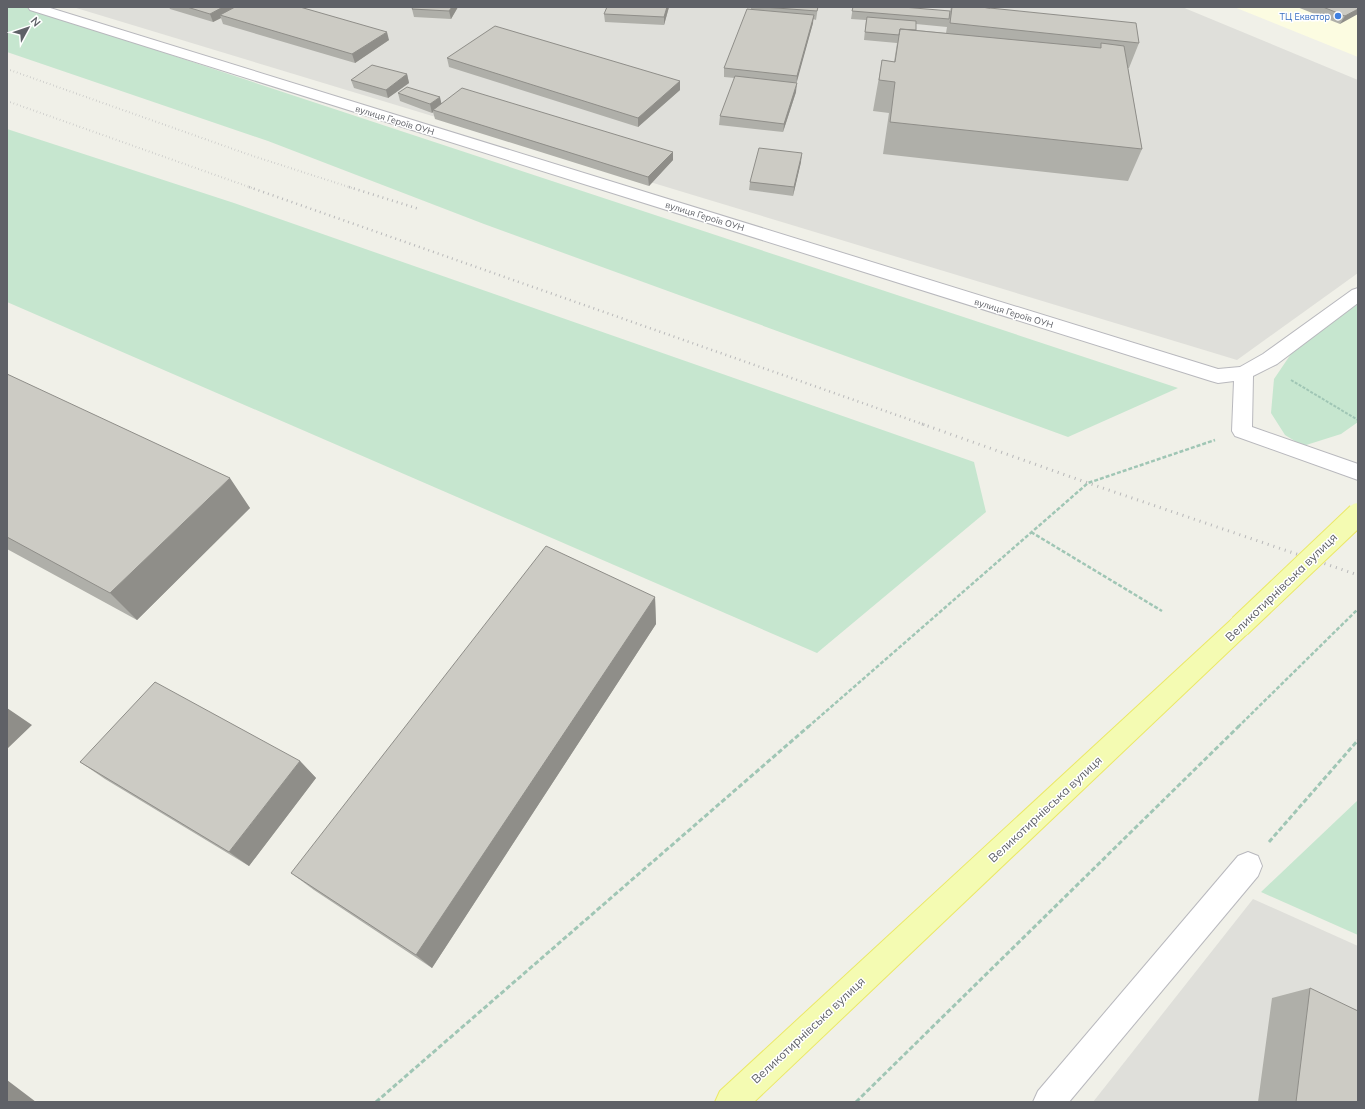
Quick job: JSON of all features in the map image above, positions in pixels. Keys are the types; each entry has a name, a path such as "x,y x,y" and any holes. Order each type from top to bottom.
{"main road":[{"name":"Великотирнівська вулиця","path":"731,1102 1358,514"}],"street":[{"name":"вулиця Героїв ОУН","path":"34,7 1218,376 1244,373 1270,359 1358,294"},
{"path":"1244,373 1242,431 1358,472"},
{"path":"1049,1102 1248,866"}],"path":[{"path":"1263,363 1358,420"},
{"path":"376,1102 1088,483 1242,431"},
{"path":"1031,532 1162,611"},
{"path":"856,1102 1358,609"},
{"path":"1248,866 1358,740"}],"shaded area":[{"path":"7,7 26,7 1178,388 1068,437 484,224 268,141 7,52"},
{"path":"73,7 1182,7 1358,80 1358,273 1237,360"},
{"path":"1234,7 1358,7 1358,57"},
{"path":"7,129 234,203 974,462 986,512 817,653 7,302"},
{"path":"1358,304 1358,422 1341,434 1303,446 1285,435 1271,413 1274,379 1295,348"},
{"path":"1358,800 1358,935 1261,892"},
{"path":"1253,899 1358,946 1358,1102 1093,1102"}],"building":[{"path":"187,7 223,7 210,14"},
{"path":"235,7 300,7 387,32 352,54 220,15"},
{"path":"413,7 452,7 449,11 412,9"},
{"path":"607,7 667,7 664,17 604,14"},
{"path":"763,7 818,7 817,11"},
{"path":"853,7 903,7 950,11 949,19 852,11"},
{"path":"952,7 980,7 1136,23 1139,43 950,23"},
{"path":"1323,7 1358,7 1358,9 1345,16"},
{"path":"747,9 814,15 797,76 724,68"},
{"path":"867,17 916,21 916,30 900,29 899,35 865,32"},
{"path":"495,26 680,81 638,118 447,58"},
{"path":"900,29 1101,48 1101,43 1124,46 1142,149 890,122 895,82 879,80 882,60 895,62"},
{"path":"372,65 407,74 386,90 351,80"},
{"path":"735,76 797,83 784,124 720,116"},
{"path":"407,87 440,97 430,104 398,93"},
{"path":"462,88 673,152 648,177 433,110"},
{"path":"759,148 802,153 794,187 750,182"},
{"path":"7,374 230,478 110,593 7,537"},
{"path":"546,546 655,597 416,955 291,873"},
{"path":"155,682 300,761 229,852 80,762"},
{"path":"1310,988 1358,1011 1358,1102 1296,1102"}],"railway":[{"path":"7,69 250,155 352,188"},
{"path":"7,101 252,188"},
{"path":"249,187 925,425"},
{"path":"349,187 419,209"},
{"path":"922,424 1088,483 1358,575"}],"place":[{"name":"ТЦ Екватор","path":"1338,16"}]}
